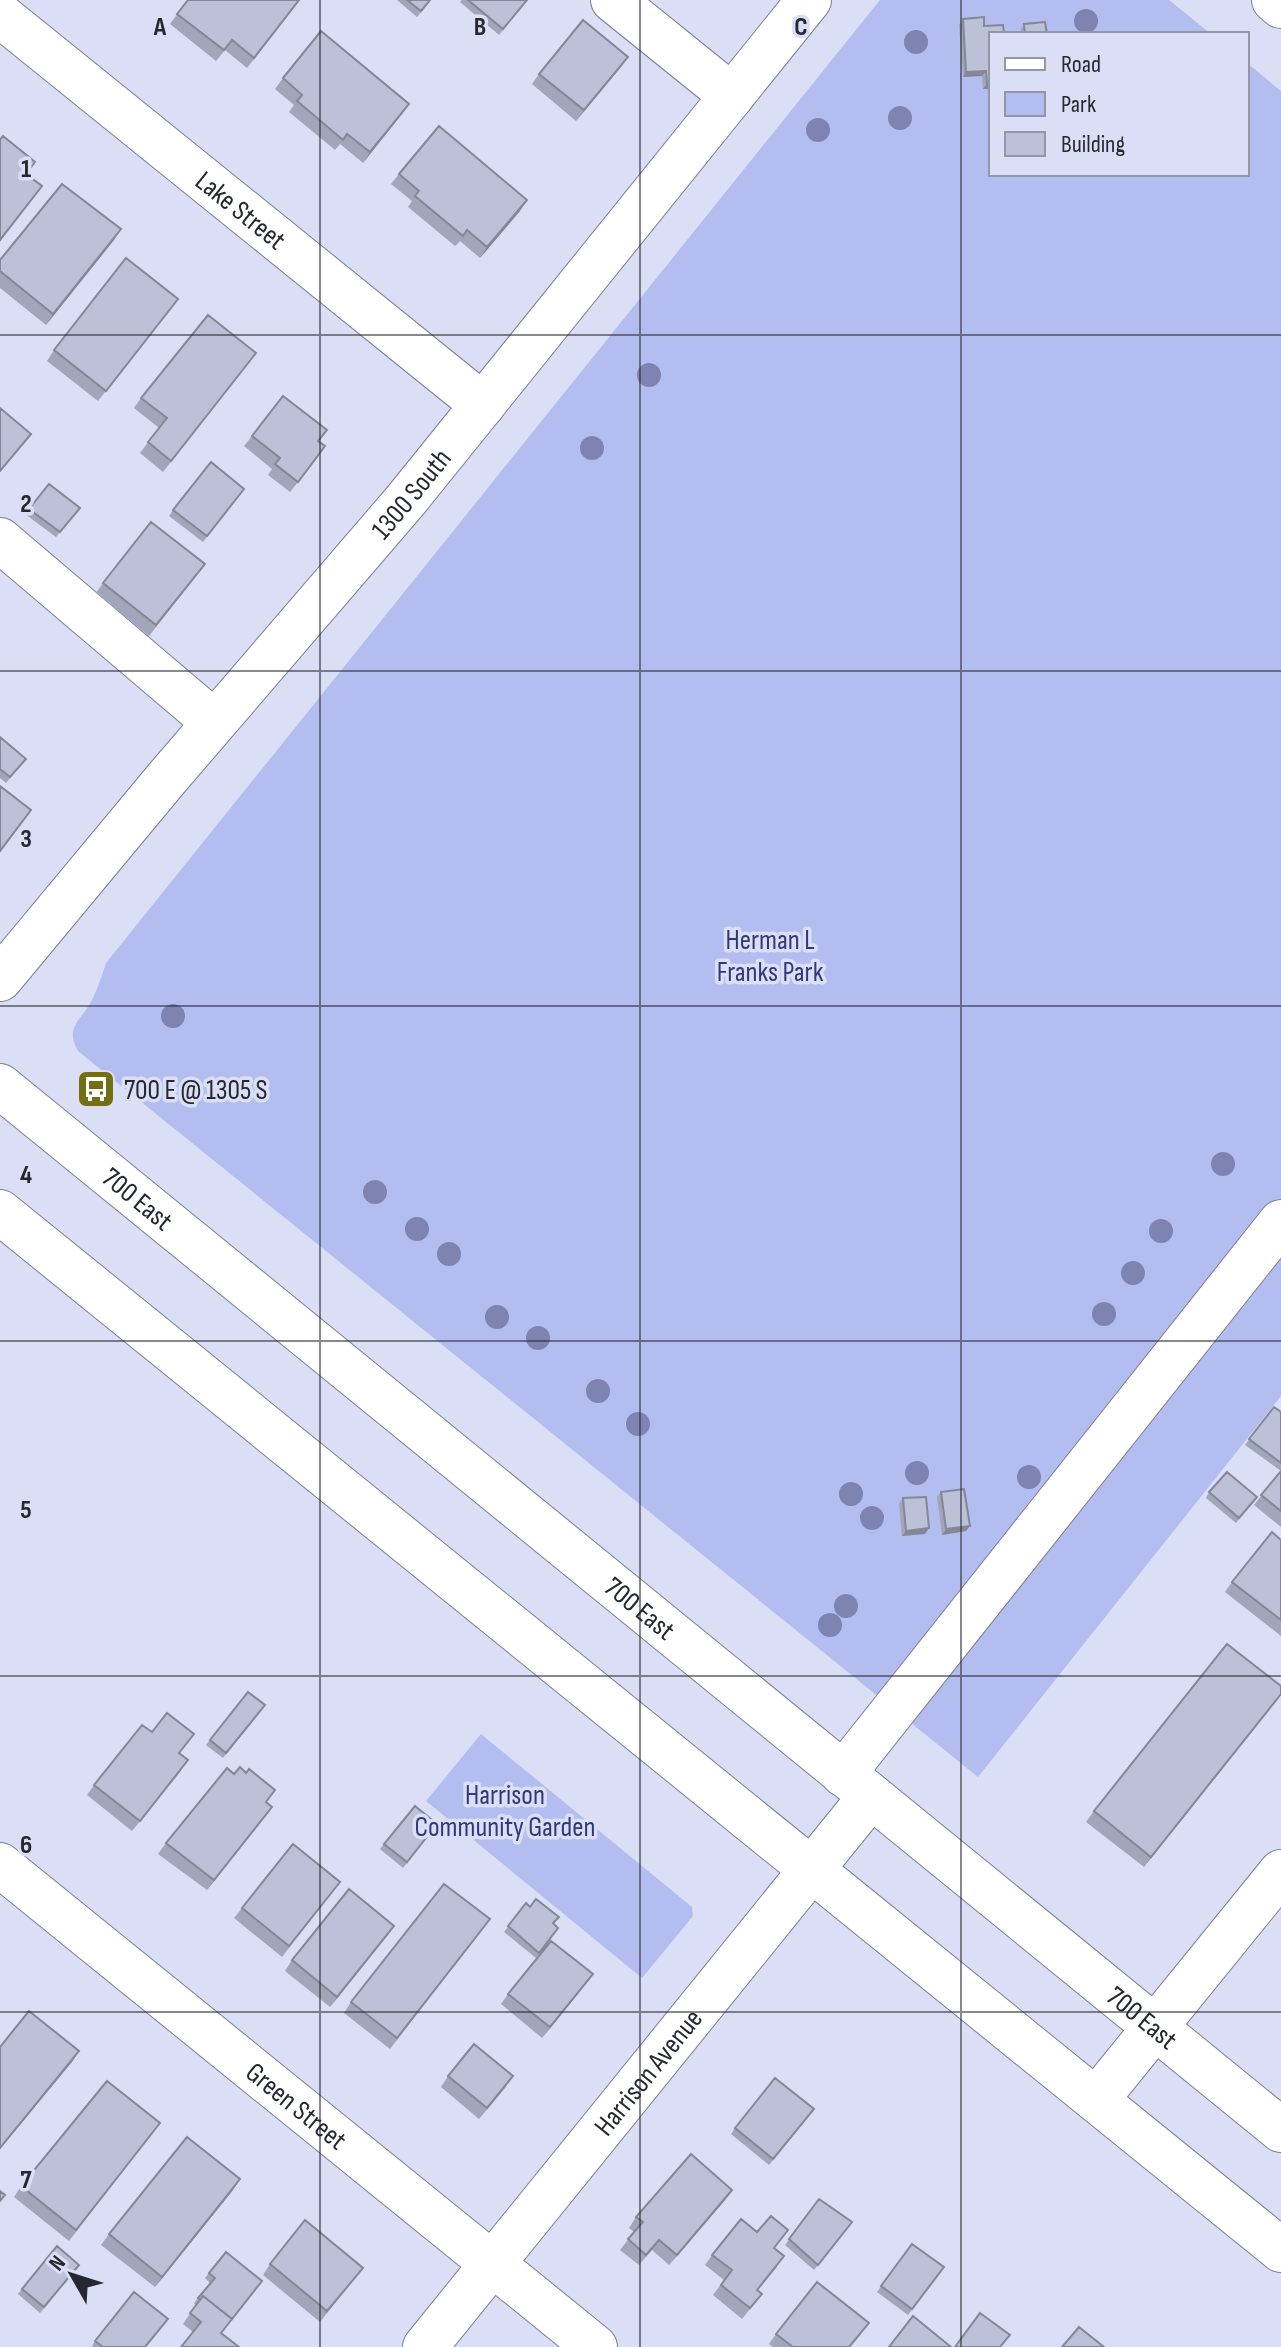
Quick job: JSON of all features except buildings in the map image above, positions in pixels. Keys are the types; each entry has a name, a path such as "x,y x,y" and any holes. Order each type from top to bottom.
{"street":[{"path":"613,0 732,96"},
{"name":"1300 South","path":"0,979 214,722 406,500 809,0"},
{"path":"1274,0 1281,6"},
{"name":"Lake Street","path":"0,15 483,405"},
{"path":"0,540 214,722"},
{"name":"700 East","path":"0,1086 1281,2130"},
{"path":"0,1212 1281,2250"},
{"name":"Harrison Avenue","path":"425,2347 811,1869 857,1785 1281,1222"},
{"name":"Green Street","path":"0,1865 595,2347"},
{"path":"1096,2100 1281,1872"}],"green space":[{"name":"Herman L Franks Park","path":"880,0 1169,0 1209,32 989,32 989,176 1249,176 1249,65 1281,91 1281,1396 978,1777 78,1051 74,1029 94,995 106,963"},
{"name":"Harrison Community Garden","path":"481,1734 692,1907 693,1916 642,1978 426,1801"}],"place":[{"name":"700 E @ 1305 S","path":"96,1089"}]}
